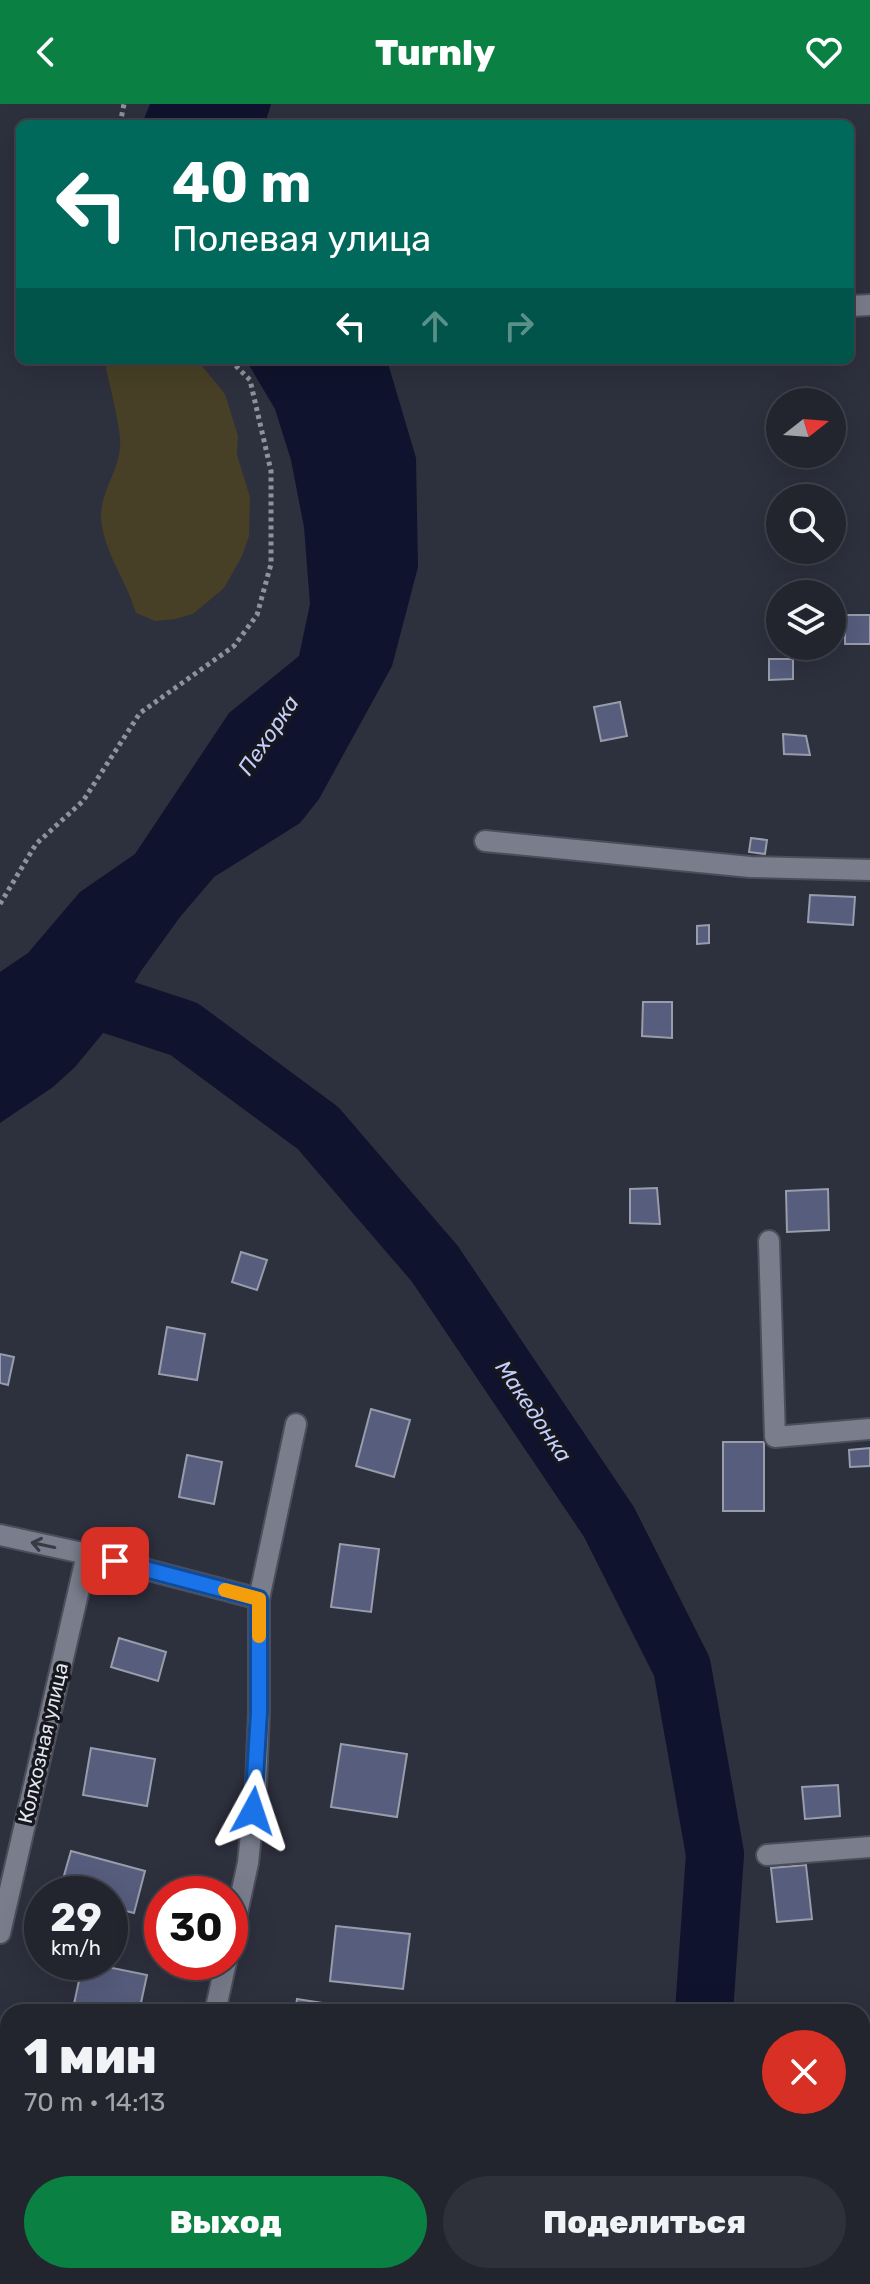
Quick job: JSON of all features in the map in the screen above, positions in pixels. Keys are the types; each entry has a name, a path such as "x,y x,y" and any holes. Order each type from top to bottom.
{"street":[{"path":"485,841 750,867 870,870"},
{"path":"769,1241 775,1437 870,1429"},
{"path":"245,1876 256,1785 259,1599 296,1424"},
{"path":"0,1535 87,1554 259,1599"},
{"name":"Колхозная улица","path":"0,1933 87,1554"},
{"path":"767,1855 870,1847"},
{"path":"217,2004 222,1980"}],"path":[{"path":"0,904 36,844 83,801 140,713 234,646 257,615 271,564 271,471 250,380 234,364"}],"shaded area":[{"path":"106,364 200,364 225,394 238,436 237,455 250,497 249,536 224,588 193,614 155,621 136,613 107,545 101,511 119,457 120,441"}],"water":[{"path":"150,104 271,104 266,120 144,120"},
{"name":"Пехорка","path":"248,364 388,364 416,458 418,567 392,666 319,799 300,823 214,877 180,917 141,971 108,1027 75,1067 53,1087 0,1123 0,972 28,953 80,892 135,854 229,713 299,656 310,604 304,527 291,460 275,409"}],"building":[{"path":"846,615 870,615 870,644 846,644"},
{"path":"769,660 793,660 793,679 769,680"},
{"path":"620,702 627,736 601,741 594,707"},
{"path":"783,734 806,736 810,755 784,754"},
{"path":"751,838 767,840 765,854 749,852"},
{"path":"810,895 855,897 853,925 808,922"},
{"path":"709,925 709,943 697,944 697,926"},
{"path":"643,1002 672,1002 672,1038 642,1036"},
{"path":"657,1188 660,1224 630,1223 630,1189"},
{"path":"828,1189 829,1230 787,1232 786,1191"},
{"path":"241,1252 267,1260 257,1290 232,1282"},
{"path":"167,1327 205,1334 197,1380 159,1374"},
{"path":"0,1354 14,1357 8,1385 0,1383"},
{"path":"371,1409 410,1420 394,1477 356,1466"},
{"path":"723,1442 764,1442 764,1511 723,1511"},
{"path":"870,1448 870,1466 850,1467 849,1450"},
{"path":"187,1455 222,1462 214,1504 179,1497"},
{"path":"340,1544 379,1549 371,1612 331,1607"},
{"path":"119,1638 166,1652 158,1681 111,1667"},
{"path":"341,1744 407,1754 397,1817 331,1807"},
{"path":"91,1748 155,1759 147,1806 83,1795"},
{"path":"838,1785 840,1816 805,1819 802,1787"},
{"path":"71,1851 145,1871 134,1913 128,1912 128,1876 64,1876"},
{"path":"806,1865 812,1919 777,1922 771,1868"},
{"path":"336,1926 410,1934 403,1989 330,1981"},
{"path":"128,1971 144,1974 146,1980 141,2004 74,2004 79,1980 128,1980"},
{"path":"297,1999 330,2004 296,2004"}],"waterway":[{"name":"Македонка","path":"69,991 184,1029 318,1128 435,1264 609,1522 682,1667 715,1854 705,2004"}],"slow traffic":[{"path":"225,1590 259,1599 259,1636"}],"route":[{"path":"115,1561 259,1599 259,1712 253,1811"}]}
